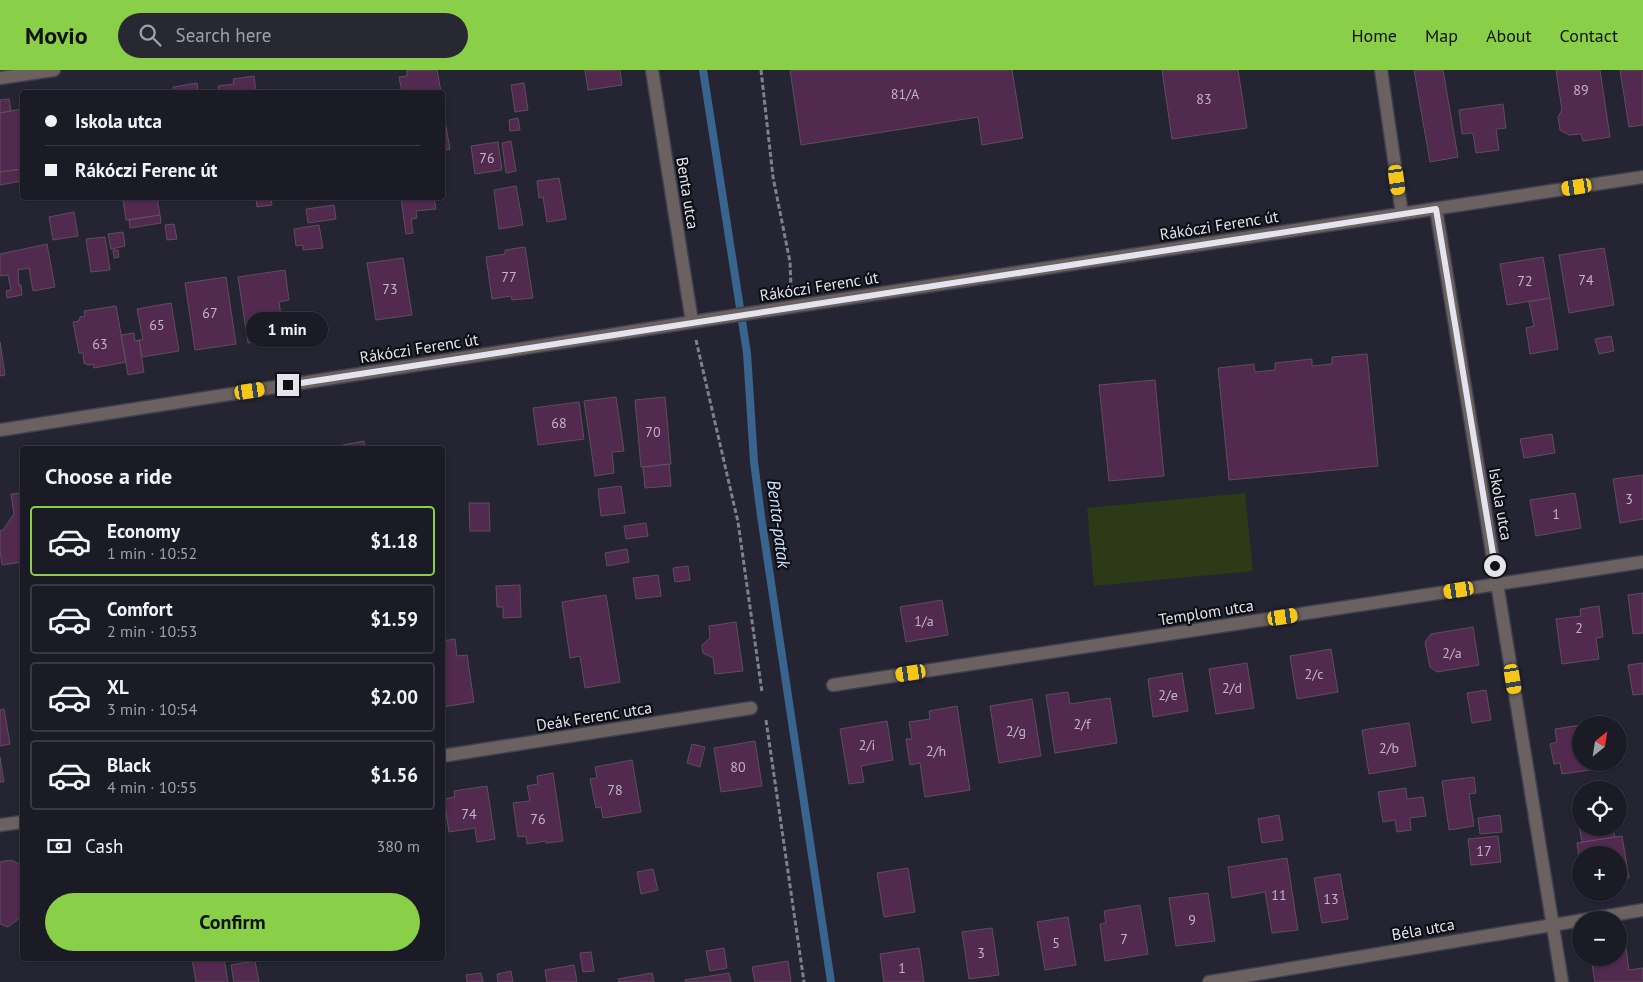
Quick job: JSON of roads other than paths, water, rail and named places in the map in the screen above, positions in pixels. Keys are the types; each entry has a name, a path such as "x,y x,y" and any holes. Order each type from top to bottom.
{"street":[{"path":"0,78 54,70"},
{"name":"Benta utca","path":"652,70 692,322"},
{"path":"1381,70 1402,214"},
{"name":"Rákóczi Ferenc út","path":"0,430 788,307 1643,177"},
{"name":"Iskola utca","path":"1436,209 1562,982"},
{"name":"Templom utca","path":"833,685 1643,562"},
{"name":"Deák Ferenc utca","path":"445,756 751,708"},
{"path":"0,825 20,822"},
{"name":"Béla utca","path":"1209,982 1643,910"}],"waterway":[{"name":"Benta-patak","path":"703,70 747,353 754,462 761,516 831,982"}]}
